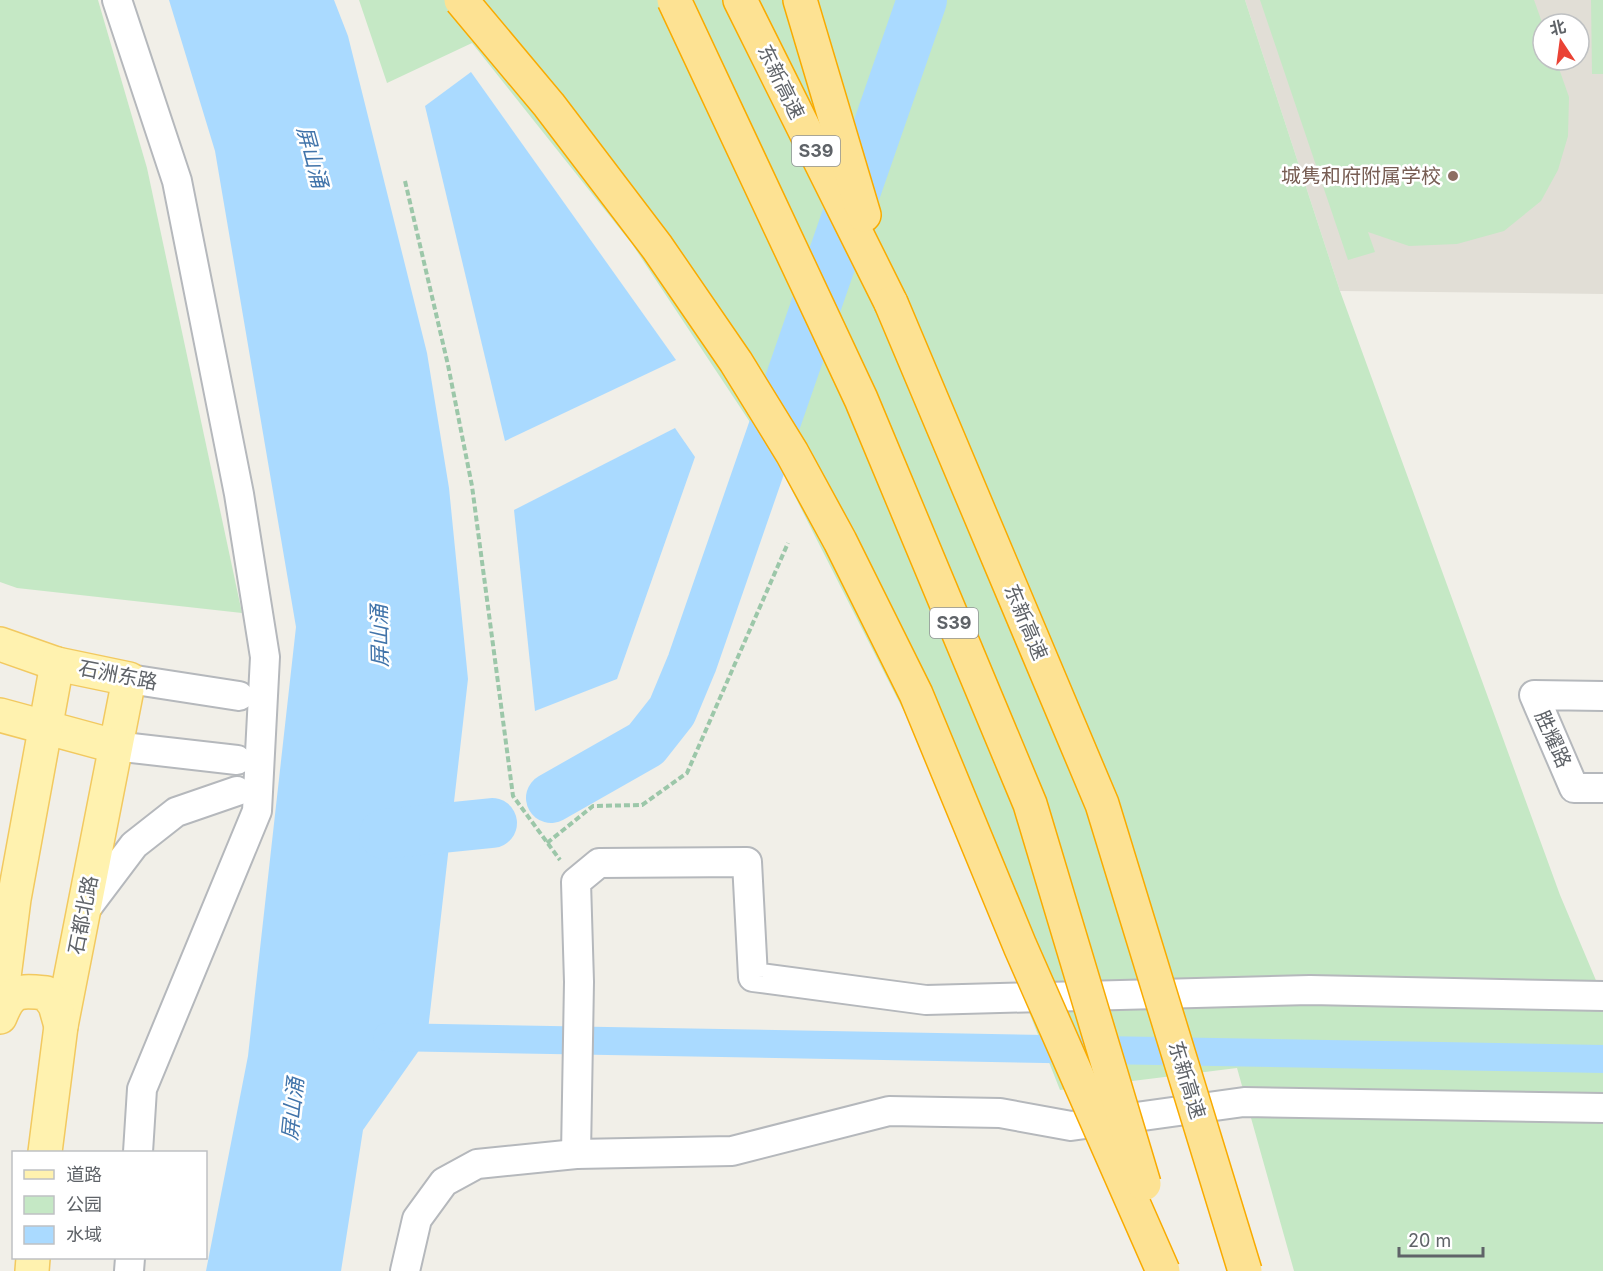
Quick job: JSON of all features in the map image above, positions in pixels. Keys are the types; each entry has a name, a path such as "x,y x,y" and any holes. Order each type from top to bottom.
{"highway":[{"path":"461,0 549,105 657,247 736,362 792,453 840,541 916,694 1024,957 1163,1271"},
{"name":"S39","path":"674,0 861,399 1029,804 1170,1271"},
{"name":"东新高速","path":"740,0 891,303 1102,804 1245,1271"},
{"path":"800,0 891,303"}],"main road":[{"name":"石洲东路","path":"0,644 57,663 129,679"},
{"path":"0,1008 14,899 57,663"},
{"name":"石都北路","path":"45,1151 61,1026 85,910 114,746 129,679"},
{"path":"0,716 114,746"},
{"path":"0,855 14,899"},
{"path":"0,1017 7,1000 23,991 46,993 55,1005 61,1026"}],"street":[{"path":"117,0 177,181 239,494 265,657 256,811 142,1089 138,1151"},
{"name":"石洲东路","path":"129,679 239,696"},
{"name":"胜耀路","path":"1603,696 1534,695 1574,788 1603,788"},
{"path":"114,746 237,760"},
{"path":"85,910 134,845 176,812 237,791"},
{"path":"576,1154 579,982 576,882 599,863 747,862 753,977 926,1000 1310,990 1603,996"},
{"path":"405,1271 417,1219 444,1182 477,1164 576,1154 732,1151 889,1111 1000,1113 1071,1126 1244,1102 1603,1108"}],"path":[{"path":"405,181 448,365 472,486 513,796 576,882"},
{"path":"547,843 593,806 642,805 687,773 788,543"}],"shaded area":[{"name":"城隽和府附属学校","path":"1245,0 1603,0 1603,294 1340,291"}],"green space":[{"path":"0,0 98,0 147,168 242,613 17,588 0,582"},
{"path":"359,0 1245,0 1340,291 1560,895 1603,997 1603,1271 1294,1271 1237,1068 1060,1090 929,761 781,469 632,244 472,43 387,83"},
{"name":"城隽和府附属学校","path":"1260,0 1534,0 1538,12 1531,12 1531,72 1560,72 1569,97 1568,136 1558,170 1541,201 1504,231 1457,244 1409,246 1368,232 1375,252 1348,260"},
{"path":"1591,0 1603,0 1603,74 1592,74"}],"water":[{"name":"屏山涌","path":"169,0 334,0 348,36 427,353 449,488 468,679 427,1039 363,1130 341,1271 206,1271 248,1056 296,627 215,151"},
{"path":"471,72 676,360 505,441 425,106"},
{"path":"675,428 695,457 617,679 535,711 514,510"}],"waterway":[{"path":"551,798 646,744 672,711 692,663 922,0"},
{"path":"384,834 492,823"},
{"path":"387,1037 1603,1059"}],"place":[{"name":"城隽和府附属学校","path":"1453,176"}]}
